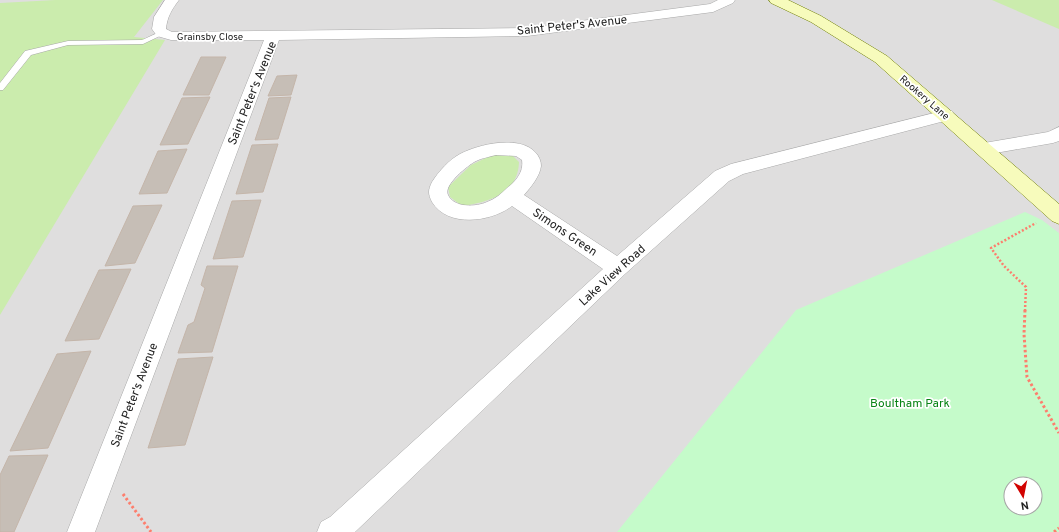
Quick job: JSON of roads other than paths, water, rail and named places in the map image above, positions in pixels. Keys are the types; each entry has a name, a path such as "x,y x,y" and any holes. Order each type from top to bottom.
{"street":[{"name":"Grainsby Close","path":"172,0 163,12 159,22 159,29 162,34 171,36 273,36"},
{"name":"Saint Peter's Avenue","path":"81,532 273,36 538,31 713,8 728,0"},
{"name":"Rookery Lane","path":"776,0 816,19 881,59 1059,216"},
{"name":"Lake View Road","path":"331,532 340,527 618,268 722,176 737,169 946,115"},
{"path":"984,149 1053,136 1059,133"},
{"path":"510,148 523,152 529,156 532,164 531,171 520,189 512,196 496,207 472,212 461,211 448,207 440,199 438,192 440,183 467,157 482,152 510,148"},
{"name":"Simons Green","path":"512,196 618,268"}],"lane":[{"path":"0,88 28,52 68,43 143,42 162,34"}],"park label":[{"name":"Boultham Park","path":"910,403"}]}
